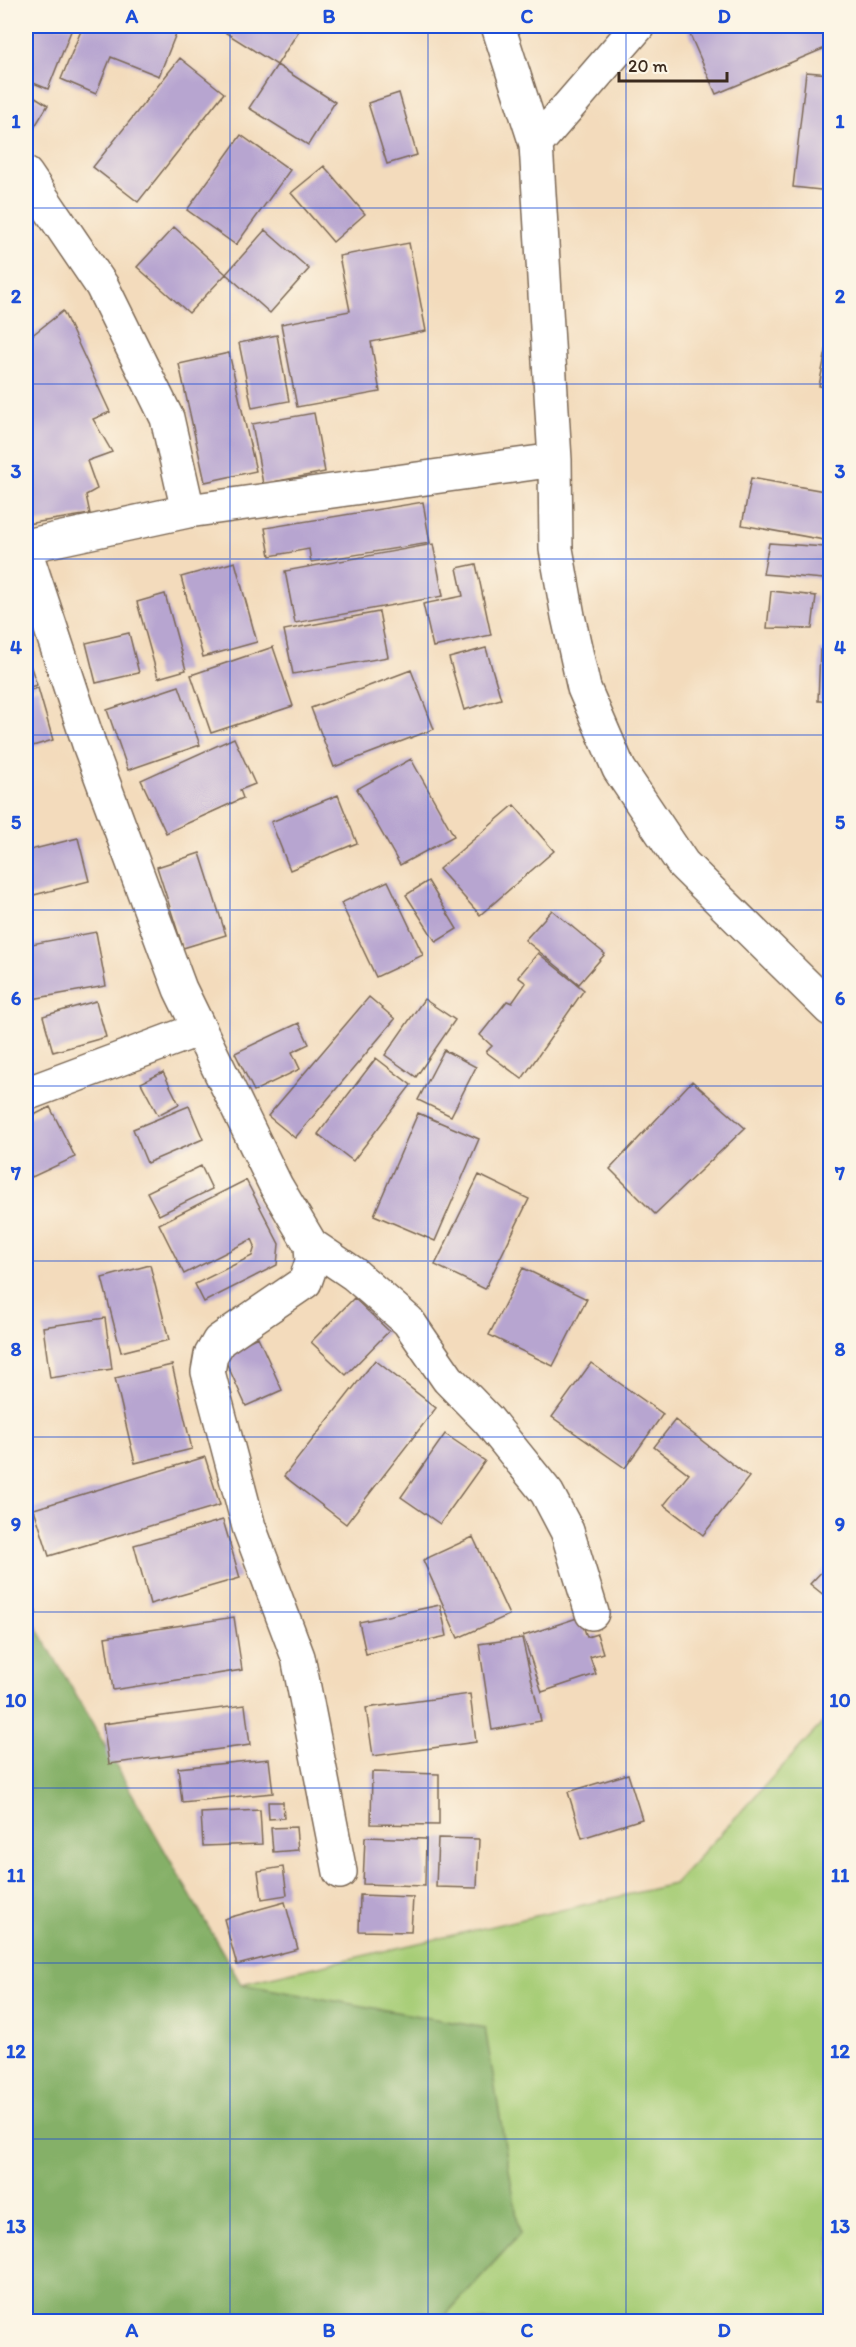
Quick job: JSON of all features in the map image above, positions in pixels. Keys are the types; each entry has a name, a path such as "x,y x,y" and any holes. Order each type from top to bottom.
{"street":[{"path":"498,26 536,144 555,459 556,549 584,688 619,769 683,864 831,1009"},
{"path":"536,144 638,26"},
{"path":"26,174 102,285 167,418 188,511"},
{"path":"26,546 188,511 555,459"},
{"path":"26,553 90,747 180,989 276,1186 310,1245 312,1262 305,1282 219,1341 211,1355 208,1372 249,1527 298,1657 340,1872"},
{"path":"26,1094 200,1029"},
{"path":"310,1245 354,1274 408,1321 448,1379 488,1420 547,1493 567,1531 592,1613"}],"green space":[{"path":"26,1608 241,1984 485,2028 520,2234 440,2321 26,2321"},
{"path":"830,1715 830,2321 440,2321 520,2234 241,1984 674,1884"}],"building":[{"path":"26,26 73,26 48,89 26,80"},
{"path":"83,26 179,26 159,76 111,57 96,94 61,79"},
{"path":"215,26 288,26 298,32 277,65"},
{"path":"699,26 830,26 830,46 716,94 688,30"},
{"path":"180,58 224,93 138,202 93,167"},
{"path":"277,65 335,102 308,145 249,108"},
{"path":"806,72 830,74 830,191 793,187"},
{"path":"26,91 48,105 29,136 26,134"},
{"path":"399,93 417,155 387,164 368,103"},
{"path":"241,135 290,170 236,245 187,210"},
{"path":"324,166 365,214 333,242 291,193"},
{"path":"174,227 226,274 189,313 137,267"},
{"path":"265,230 309,269 270,313 226,274"},
{"path":"409,243 426,331 371,342 380,392 297,407 281,324 350,311 339,256"},
{"path":"63,311 110,412 93,419 112,452 87,461 97,489 86,495 90,514 26,524 26,340"},
{"path":"277,335 289,401 252,408 239,343"},
{"path":"830,336 830,388 819,386"},
{"path":"229,353 256,471 205,482 179,364"},
{"path":"314,413 325,472 263,484 252,424"},
{"path":"751,478 830,492 830,541 742,525"},
{"path":"423,502 430,543 311,562 309,549 270,556 265,528"},
{"path":"769,543 825,547 824,579 763,574"},
{"path":"433,544 443,596 295,623 285,571"},
{"path":"235,562 257,642 203,657 181,577"},
{"path":"476,564 491,635 433,647 423,604 463,596 457,568"},
{"path":"771,591 816,596 812,629 767,628"},
{"path":"165,594 186,670 158,678 137,602"},
{"path":"379,612 388,657 293,674 284,630"},
{"path":"129,633 139,673 96,683 86,643"},
{"path":"273,647 293,706 211,733 191,675"},
{"path":"486,648 501,699 464,710 449,658"},
{"path":"820,650 830,650 830,701 818,701"},
{"path":"26,653 37,685 26,688"},
{"path":"411,670 434,729 334,767 311,708"},
{"path":"179,686 200,745 128,770 107,710"},
{"path":"38,688 53,740 26,748 26,691"},
{"path":"234,738 255,784 240,790 243,798 166,833 141,780"},
{"path":"411,759 454,836 400,865 357,789"},
{"path":"338,795 357,843 290,870 271,822"},
{"path":"514,805 554,851 480,915 439,869"},
{"path":"78,838 89,881 26,897 26,851"},
{"path":"200,853 226,935 183,948 157,867"},
{"path":"388,881 423,955 376,977 341,903"},
{"path":"428,881 457,929 436,942 406,895"},
{"path":"552,910 605,954 579,984 525,940"},
{"path":"96,932 106,986 26,1000 26,945"},
{"path":"538,953 584,990 522,1079 486,1052 492,1046 480,1035 507,1001 512,1003 526,983 518,977"},
{"path":"369,997 395,1019 295,1138 268,1116"},
{"path":"424,999 455,1020 416,1077 385,1055"},
{"path":"96,1001 106,1037 53,1052 43,1016"},
{"path":"299,1023 309,1044 292,1052 300,1069 254,1091 235,1053"},
{"path":"444,1050 476,1067 451,1116 418,1100"},
{"path":"376,1058 411,1085 353,1161 318,1134"},
{"path":"163,1072 179,1104 158,1115 141,1083"},
{"path":"692,1081 745,1128 655,1214 610,1169"},
{"path":"189,1106 203,1139 147,1163 133,1129"},
{"path":"50,1107 75,1157 32,1177 26,1164 26,1119"},
{"path":"418,1113 479,1139 435,1241 374,1215"},
{"path":"201,1166 212,1189 159,1215 147,1192"},
{"path":"479,1175 529,1199 485,1289 435,1265"},
{"path":"246,1180 279,1244 277,1265 204,1302 195,1284 252,1256 255,1246 252,1239 184,1274 159,1224"},
{"path":"150,1265 169,1340 121,1352 102,1278"},
{"path":"523,1268 587,1299 553,1366 489,1335"},
{"path":"354,1298 389,1331 346,1375 311,1342"},
{"path":"105,1318 112,1369 50,1378 43,1327"},
{"path":"258,1337 282,1390 246,1406 222,1353"},
{"path":"375,1360 436,1408 346,1524 284,1476"},
{"path":"591,1363 663,1414 625,1468 552,1417"},
{"path":"172,1365 192,1449 135,1463 115,1378"},
{"path":"675,1420 749,1477 703,1535 664,1505 689,1474 654,1447"},
{"path":"445,1434 485,1461 440,1524 401,1497"},
{"path":"205,1457 220,1505 49,1556 34,1509"},
{"path":"223,1520 240,1578 150,1604 134,1545"},
{"path":"473,1537 509,1615 458,1638 423,1560"},
{"path":"830,1563 830,1600 810,1584"},
{"path":"29,1578 36,1613 26,1615 26,1579"},
{"path":"440,1605 447,1636 366,1654 359,1622"},
{"path":"234,1617 242,1670 113,1690 105,1637"},
{"path":"580,1617 587,1637 597,1634 603,1653 590,1657 596,1674 542,1692 523,1636"},
{"path":"522,1638 541,1721 492,1730 479,1644"},
{"path":"470,1694 476,1742 373,1756 366,1708"},
{"path":"245,1705 250,1745 109,1764 103,1724"},
{"path":"269,1759 273,1793 182,1802 178,1768"},
{"path":"372,1772 439,1774 439,1825 371,1824"},
{"path":"628,1774 642,1819 582,1838 568,1792"},
{"path":"268,1802 283,1802 284,1818 269,1819"},
{"path":"260,1810 262,1844 203,1846 201,1813"},
{"path":"296,1827 298,1850 273,1852 271,1828"},
{"path":"365,1837 426,1839 425,1886 363,1884"},
{"path":"438,1838 479,1839 477,1888 436,1887"},
{"path":"283,1867 287,1895 262,1899 258,1871"},
{"path":"360,1895 413,1897 411,1932 359,1931"},
{"path":"285,1902 298,1949 237,1965 224,1919"}]}
